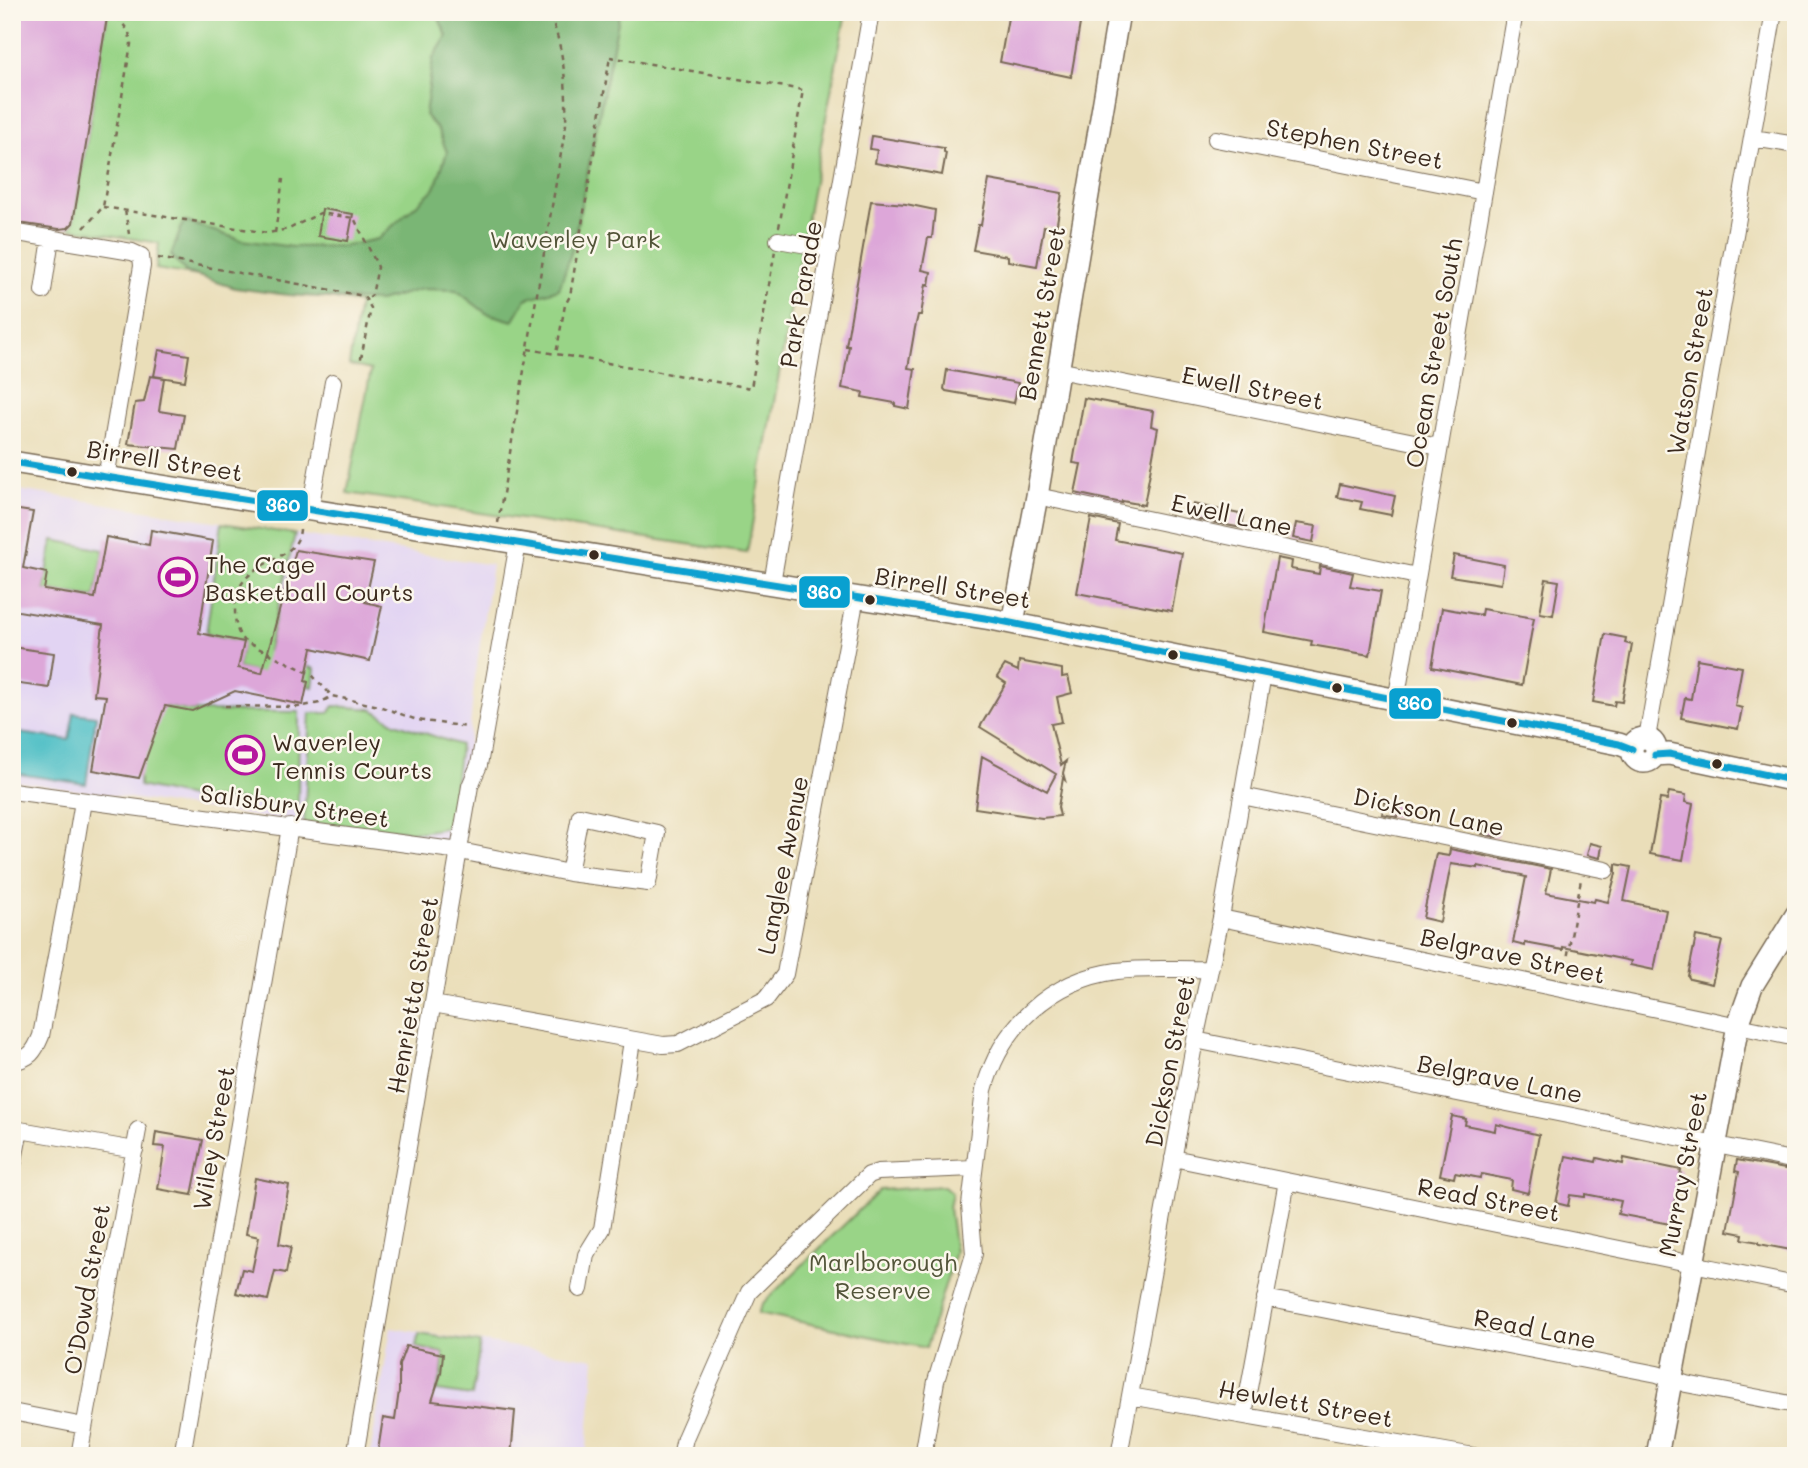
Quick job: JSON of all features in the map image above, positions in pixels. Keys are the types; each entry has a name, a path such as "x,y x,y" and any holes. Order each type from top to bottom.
{"main road":[{"name":"Bennett Street","path":"1013,623 1119,12"},
{"name":"Birrell Street","path":"12,462 1013,623 1396,701 1645,747 1796,781"},
{"name":"Murray Street","path":"1657,1456 1738,1025 1752,986 1796,915"}],"street":[{"name":"Park Parade","path":"772,583 871,12"},
{"name":"Ocean Street South","path":"1396,701 1514,12"},
{"name":"Watson Street","path":"1645,747 1774,12"},
{"path":"1753,138 1796,145"},
{"name":"Stephen Street","path":"1216,139 1485,192"},
{"path":"12,232 150,257 142,266 106,478"},
{"path":"43,291 51,238"},
{"path":"778,240 831,250"},
{"name":"Ewell Street","path":"1058,370 1439,447"},
{"path":"310,510 333,382"},
{"name":"Ewell Lane","path":"1037,496 1417,576"},
{"name":"Henrietta Street","path":"355,1456 470,786 478,765 518,543"},
{"name":"Langlee Avenue","path":"433,1004 632,1041 678,1044 766,999 785,974 856,597"},
{"name":"Dickson Street","path":"1119,1456 1195,1040 1221,918 1263,674"},
{"name":"Salisbury Street","path":"12,790 460,851 569,873 648,883 657,833 580,816 569,873"},
{"name":"Dickson Lane","path":"1242,796 1606,870"},
{"path":"12,1062 28,1059 35,1051 41,1036 83,801"},
{"name":"Wiley Street","path":"182,1456 290,827"},
{"name":"Belgrave Street","path":"1221,918 1796,1038"},
{"path":"923,1456 936,1381 974,1254 971,1205 973,1168 988,1074 1009,1033 1035,1006 1074,982 1106,973 1135,970 1210,969"},
{"name":"Belgrave Lane","path":"1195,1040 1796,1161"},
{"path":"580,1289 586,1255 602,1229 632,1041"},
{"path":"12,1170 20,1129 135,1150"},
{"name":"O'Dowd Street","path":"79,1456 138,1130"},
{"name":"Read Street","path":"1173,1158 1796,1285"},
{"path":"681,1456 685,1438 749,1292 869,1175 878,1172 973,1168"},
{"path":"1244,1415 1287,1181"},
{"name":"Read Lane","path":"1265,1298 1650,1373 1686,1384 1796,1405"},
{"name":"Hewlett Street","path":"1130,1396 1474,1456"},
{"path":"12,1412 84,1426"}],"path":[{"path":"71,242 103,206 131,44 129,32 114,12"},
{"path":"498,523 566,124 567,89 556,30 549,12"},
{"path":"527,349 751,388 803,90 610,57 570,296 565,306 556,354"},
{"path":"275,233 283,179"},
{"path":"103,206 275,233 289,229 320,212 354,219 378,267 372,295 367,299"},
{"path":"125,210 130,237"},
{"path":"150,257 358,294 367,299 371,308 360,363"},
{"path":"300,529 298,542 286,553 253,570 242,583 235,600 235,618 238,634 244,641 311,674 332,696 379,706 440,725 485,729"},
{"path":"225,706 298,707 320,703 332,696"},
{"path":"1566,964 1584,866"}],"shaded area":[{"path":"12,489 492,565 474,684 459,846 12,781"},
{"path":"391,1328 595,1359 586,1456 370,1456"}],"green space":[{"name":"Waverley Park","path":"108,12 846,12 747,553 347,493 371,370 349,365 359,303 156,269 159,243 68,228 73,223"},
{"path":"436,12 620,12 572,250 559,289 526,299 513,321 486,313 456,290 422,289 379,301 288,295 235,288 186,272 171,255 184,221 241,240 293,247 345,246 378,239 435,188 447,152 438,130 425,115 433,58 447,36"},
{"path":"222,523 295,534 268,651 315,669 313,687 238,668 243,642 206,634"},
{"path":"53,540 104,550 95,598 44,590"},
{"name":"Waverley Tennis Courts","path":"165,706 192,711 299,712 298,803 190,797 139,786 140,710"},
{"path":"334,706 372,709 395,723 460,745 450,827 422,832 304,823 310,713 329,713"},
{"name":"Marlborough Reserve","path":"944,1186 952,1193 949,1208 955,1252 926,1348 758,1313 762,1304 880,1190"},
{"path":"419,1334 480,1343 472,1396 437,1391 442,1373 443,1353 416,1347"}],"water":[{"path":"74,713 96,716 86,784 12,773 12,732 69,740"}],"building":[{"path":"12,12 108,12 73,223 68,228 12,222"},
{"path":"1009,12 1082,12 1071,77 1000,62"},
{"path":"872,136 944,148 946,153 942,175 875,163 877,150 870,149"},
{"path":"989,180 1062,193 1056,229 1044,226 1037,266 1008,261 1008,256 973,250 978,225 981,225"},
{"path":"871,201 935,210 932,238 928,238 922,270 931,272 929,285 926,284 921,315 918,315 908,368 915,369 909,409 895,406 895,403 862,397 863,392 842,388 849,346 846,346"},
{"path":"322,209 353,214 348,241 318,236"},
{"path":"159,350 189,355 185,381 154,376"},
{"path":"947,370 1018,383 1014,403 946,391"},
{"path":"150,376 164,378 159,411 184,415 178,449 128,444 135,403 144,402"},
{"path":"1084,398 1153,411 1151,426 1158,428 1144,505 1075,493 1081,464 1073,463"},
{"path":"1340,484 1395,496 1391,515 1360,509 1362,502 1337,497"},
{"path":"1193,504 1244,515 1242,528 1190,518"},
{"path":"12,509 33,512 23,568 47,573 44,590 95,598 106,537 149,545 151,530 213,541 199,633 244,642 238,668 262,673 296,550 374,562 365,602 382,606 370,661 312,648 303,705 235,691 192,711 165,706 139,778 93,770 106,696 94,695 103,625 12,610"},
{"path":"1091,518 1118,524 1115,540 1182,553 1172,611 1077,593"},
{"path":"1296,523 1316,526 1313,542 1293,538"},
{"path":"1454,555 1504,565 1501,584 1450,576"},
{"path":"1277,558 1292,561 1291,569 1319,574 1320,566 1353,573 1350,586 1381,591 1370,655 1311,645 1312,641 1264,632"},
{"path":"1546,579 1559,581 1553,615 1540,613"},
{"path":"1442,608 1481,615 1482,609 1534,618 1522,685 1432,667"},
{"path":"1605,634 1626,638 1625,643 1632,645 1622,702 1615,701 1614,706 1593,702"},
{"path":"12,647 54,653 49,688 12,683"},
{"path":"1697,659 1742,667 1735,706 1742,708 1738,729 1681,718 1685,698 1691,699"},
{"path":"1019,661 1062,669 1062,677 1068,676 1072,693 1057,697 1062,722 1051,724 1061,765 1066,761 1063,773 1065,780 1063,778 1058,807 1060,816 1042,818 975,808 982,756 1047,791 1056,774 980,727 1006,683 997,677 1005,665 1018,671"},
{"path":"1669,792 1686,795 1685,802 1693,804 1683,860 1650,854 1660,799 1667,800"},
{"path":"1385,802 1400,805 1397,817 1382,814"},
{"path":"1485,823 1500,826 1497,837 1482,834"},
{"path":"1590,843 1602,846 1600,858 1587,855"},
{"path":"1450,849 1551,869 1546,893 1594,902 1595,899 1608,902 1616,864 1631,867 1624,901 1666,910 1654,970 1630,965 1631,961 1563,947 1563,950 1513,943 1526,877 1522,875 1478,866 1451,864 1440,922 1423,918 1436,854 1449,856"},
{"path":"1696,936 1722,941 1712,984 1690,979 1688,976"},
{"path":"1452,1116 1466,1119 1465,1125 1495,1131 1496,1124 1539,1135 1528,1193 1511,1189 1512,1180 1481,1174 1480,1178 1455,1173 1454,1178 1440,1175"},
{"path":"156,1132 203,1140 192,1195 158,1189 165,1147 154,1146"},
{"path":"1566,1156 1596,1162 1597,1158 1623,1164 1624,1158 1681,1170 1670,1224 1618,1214 1621,1201 1585,1194 1585,1197 1570,1195 1568,1206 1556,1203"},
{"path":"1737,1160 1796,1171 1796,1251 1742,1239 1743,1234 1728,1231 1739,1172 1735,1171"},
{"path":"255,1178 289,1185 279,1244 291,1247 286,1273 275,1271 268,1300 236,1293 242,1269 252,1271 259,1237 246,1234"},
{"path":"406,1346 443,1354 441,1373 432,1401 515,1411 511,1456 380,1456 381,1452 378,1451 383,1418 395,1420 399,1365"}],"transit line":[{"name":"360","path":"12,462 991,619 1619,744 1632,749"},
{"name":"360","path":"1655,755 1669,754 1796,781"}],"place":[{"name":"The Cage Basketball Courts","path":"178,577"},
{"name":"Waverley Tennis Courts","path":"245,755"}]}
